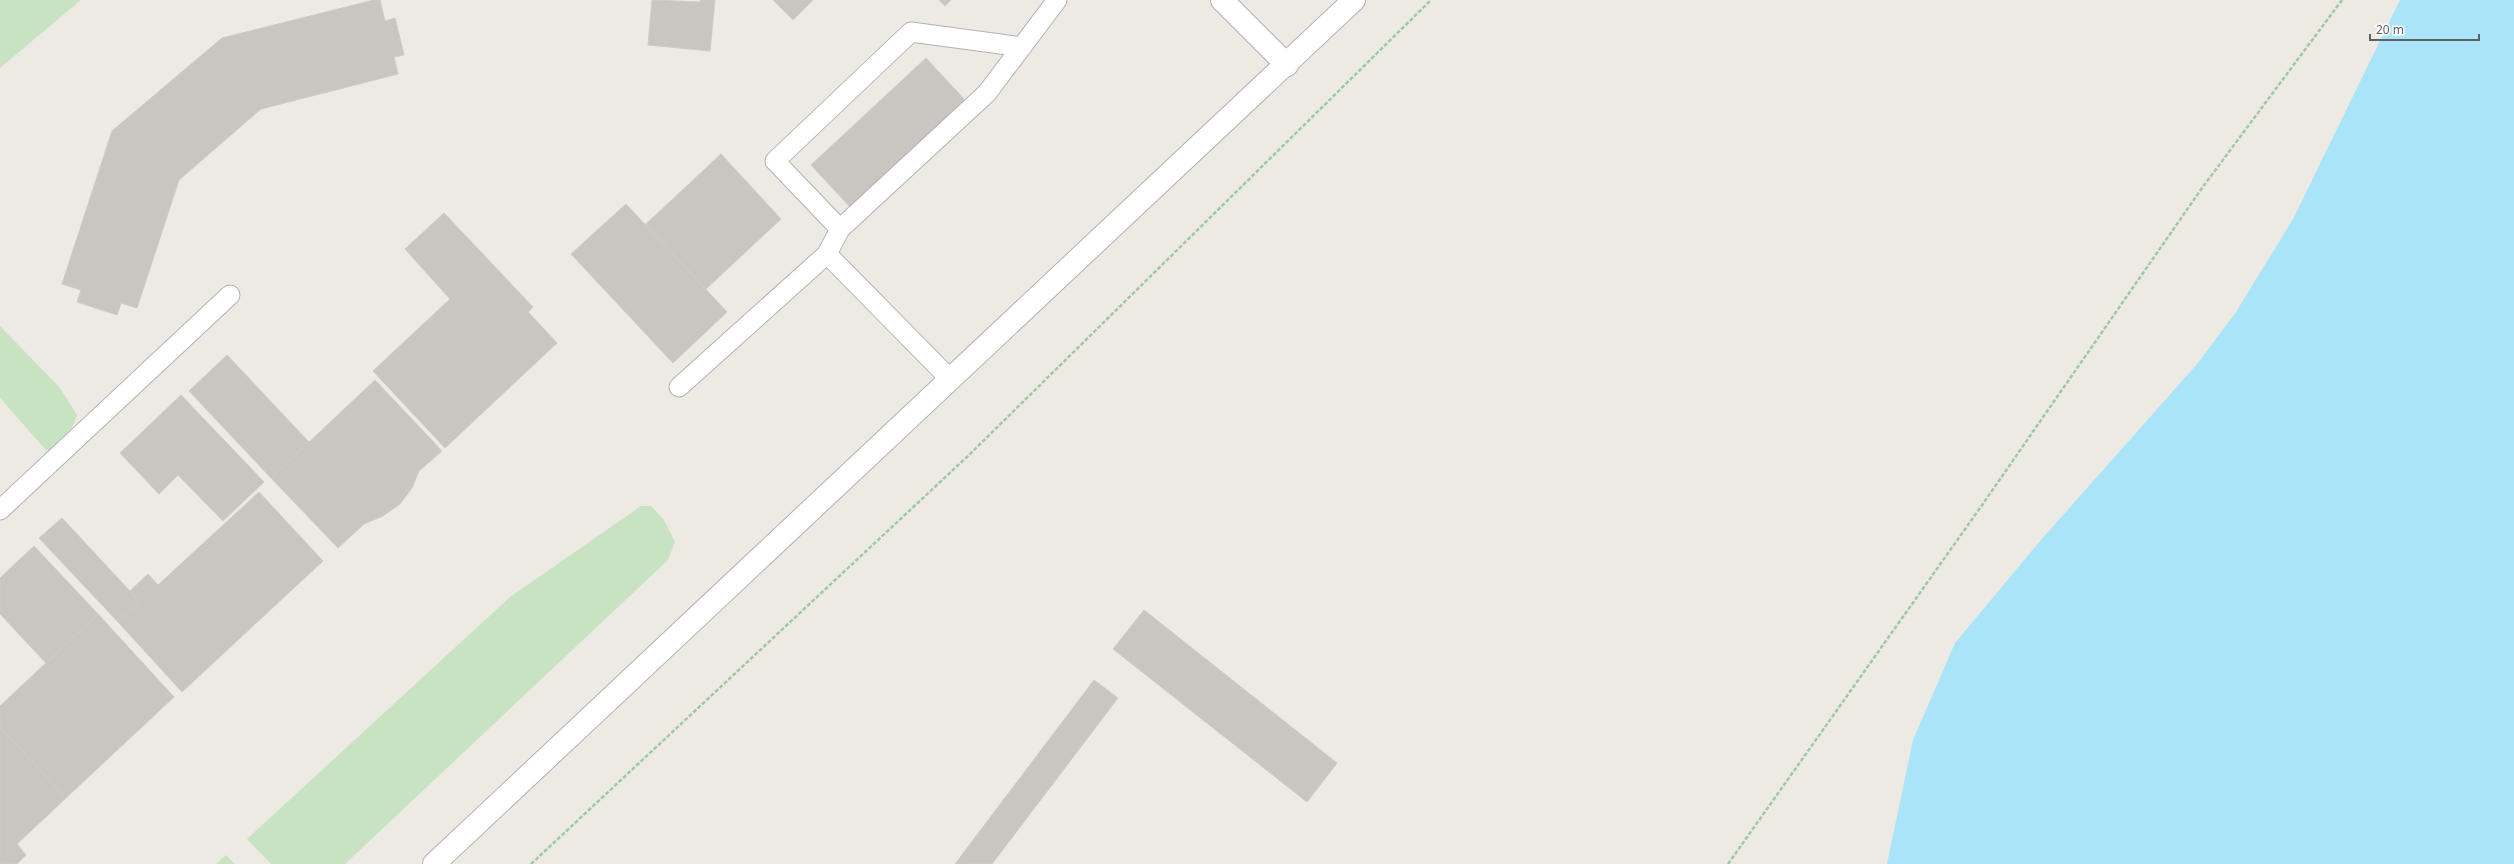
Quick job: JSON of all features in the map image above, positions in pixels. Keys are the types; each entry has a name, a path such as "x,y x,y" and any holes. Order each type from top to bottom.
{"main road":[{"path":"1222,0 1287,65"},
{"path":"434,864 1287,65 1354,0"}],"lane":[{"path":"679,387 827,254 840,229 986,93 1057,0"},
{"path":"840,229 775,161 911,32 1022,47"},
{"path":"827,254 951,380"},
{"path":"0,510 230,295"}],"path":[{"path":"530,864 969,456 1431,0"},
{"path":"1728,864 1980,508 2202,188 2342,0"}],"green space":[{"path":"0,0 81,0 0,68"},
{"path":"0,326 60,388 77,415 69,435 52,453 45,449 0,398"},
{"path":"641,506 651,506 664,520 675,542 668,560 345,864 271,864 247,839 510,597"},
{"path":"226,855 235,864 216,864"}],"water":[{"path":"2400,0 2514,0 2514,864 1887,864 1913,740 1955,643 2040,541 2198,363 2236,312 2293,219"}],"building":[{"path":"374,0 380,0 385,21 395,18 404,55 394,57 398,74 261,109 179,180 137,308 121,303 117,315 77,302 81,290 62,284 112,131 222,38"},
{"path":"652,0 700,2 700,0 715,0 710,51 648,45"},
{"path":"773,0 813,0 793,20"},
{"path":"939,0 951,0 945,6"},
{"path":"926,58 965,100 850,207 811,165"},
{"path":"721,154 781,219 706,289 645,225"},
{"path":"626,204 727,312 673,363 571,254"},
{"path":"444,213 533,307 528,312 557,343 445,448 373,371 450,299 405,249"},
{"path":"227,355 309,442 271,478 189,391"},
{"path":"375,380 442,451 419,471 412,488 400,504 383,516 364,524 338,548 271,478"},
{"path":"181,395 264,482 223,521 178,475 159,494 120,453"},
{"path":"259,492 323,561 182,692 118,622 140,602 130,591 148,574 158,585"},
{"path":"62,518 140,602 118,622 39,538"},
{"path":"34,546 98,614 46,663 0,614 0,578"},
{"path":"1144,610 1337,763 1307,802 1113,649"},
{"path":"98,614 174,697 66,798 0,727 0,706"},
{"path":"1094,680 1118,698 992,864 955,864"},
{"path":"0,727 66,798 17,844 26,855 17,864 0,864"}]}
